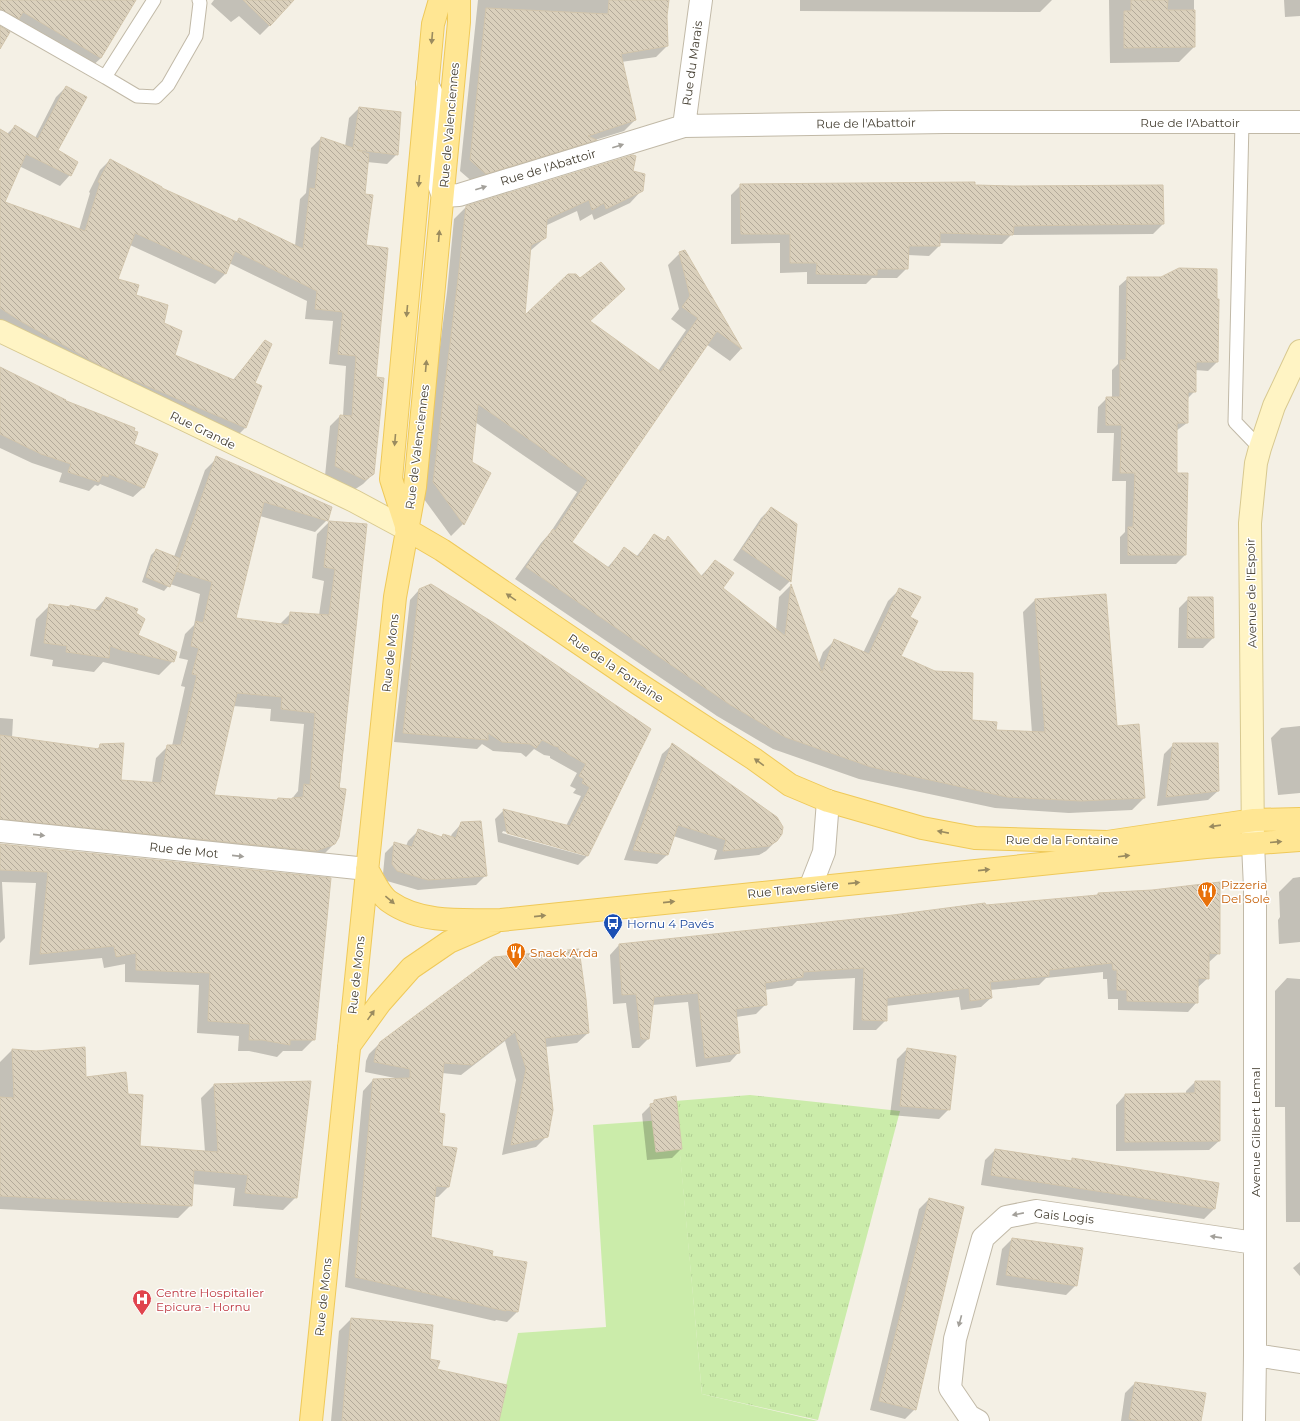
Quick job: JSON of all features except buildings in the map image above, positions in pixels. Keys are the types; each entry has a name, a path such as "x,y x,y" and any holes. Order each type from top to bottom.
{"main road":[{"name":"Rue de Valenciennes","path":"406,529 392,480 433,24 440,0"},
{"name":"Rue de Valenciennes","path":"406,529 415,487 459,22 459,0"},
{"name":"Rue de la Fontaine","path":"406,529 446,553 639,684 754,759 790,785 828,801 922,828 975,838 1107,842 1254,820 1300,819"},
{"name":"Rue de Mons","path":"311,1421 395,597 406,529"},
{"name":"Rue de la Fontaine","path":"1085,860 1206,847 1300,840"},
{"name":"Rue Traversière","path":"367,869 389,902 412,913 444,920 501,920 1085,860"},
{"name":"Rue Traversière","path":"348,1047 380,1003 411,968 449,942 501,920"}],"street":[{"name":"Rue du Marais","path":"684,126 701,0"},
{"path":"427,84 437,104 434,171 443,196"},
{"name":"Rue de l'Abattoir","path":"443,196 459,195 684,126 953,122 1300,122"},
{"name":"Rue Grande","path":"0,331 354,501 406,529"},
{"name":"Avenue de l'Espoir","path":"1253,844 1254,820 1250,524 1256,463 1260,448 1274,406 1300,351"},
{"path":"810,888 824,852 828,801"},
{"name":"Rue de Mot","path":"0,831 367,869"},
{"name":"Avenue Gilbert Lemal","path":"1253,844 1255,888 1254,1421"},
{"name":"Gais Logis","path":"978,1421 969,1416 950,1388 955,1339 983,1238 1006,1217 1036,1211 1255,1242"},
{"path":"1255,1356 1300,1362"}],"lane":[{"path":"105,77 154,0"},
{"path":"0,17 137,96 156,98 168,85 196,36 200,3 199,0"},
{"path":"1242,122 1235,422 1260,448"}],"green space":[{"path":"750,1095 900,1111 818,1420 702,1394 675,1101"},
{"path":"677,1119 702,1394 818,1421 498,1421 518,1333 606,1327 593,1125"}],"place":[{"name":"Pizzeria Del Sole","path":"1207,908"},
{"name":"Hornu 4 Pavés","path":"613,940"},
{"name":"Snack Arda","path":"516,969"},
{"name":"Centre Hospitalier Epicura - Hornu","path":"142,1316"}]}
